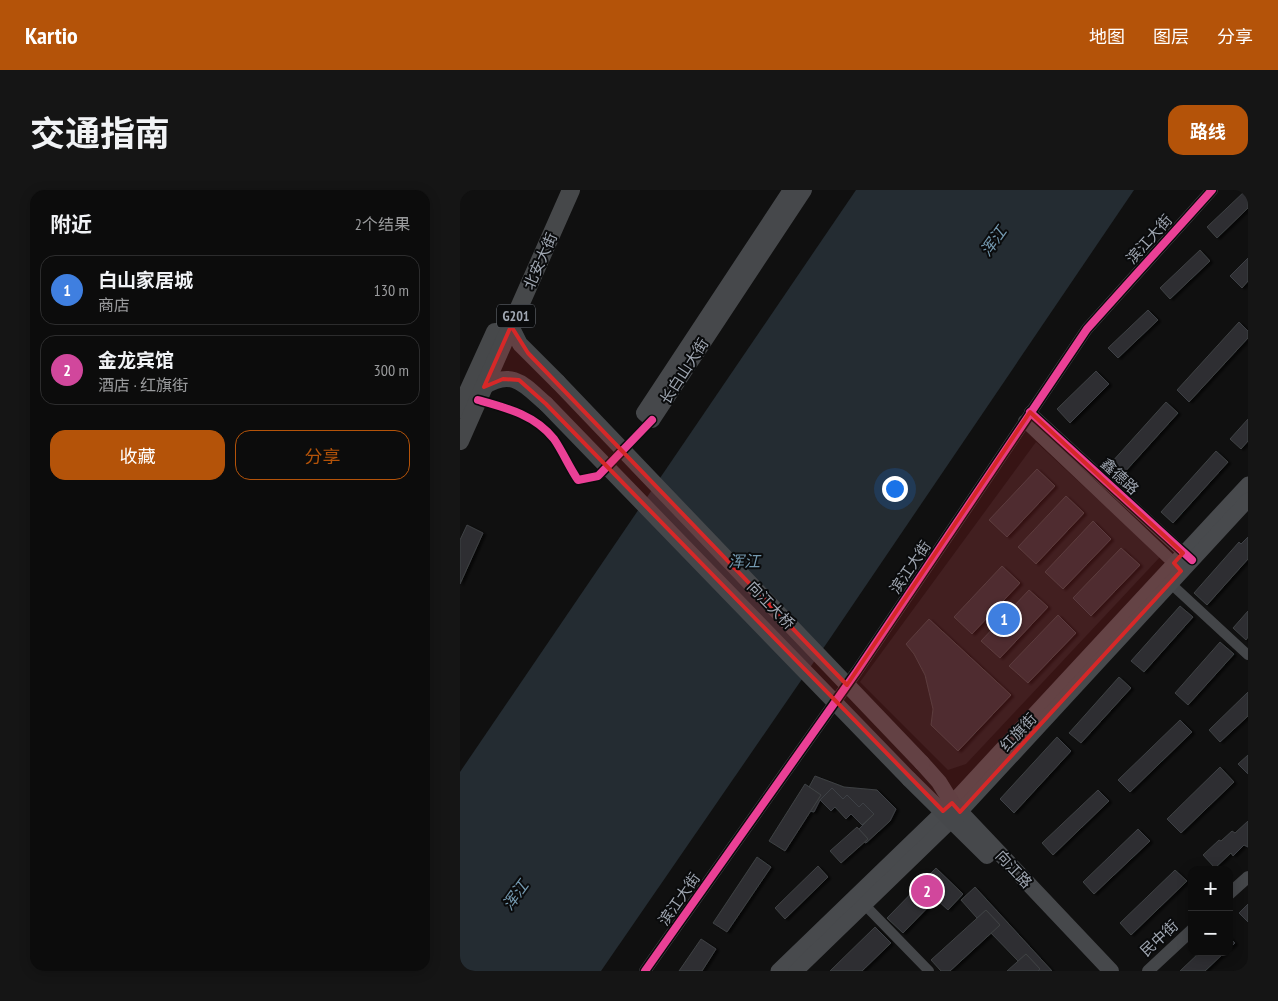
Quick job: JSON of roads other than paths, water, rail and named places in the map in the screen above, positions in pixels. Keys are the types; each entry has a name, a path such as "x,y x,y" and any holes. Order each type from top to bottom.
{"highway":[{"name":"北安大街","path":"460,409 559,190"},
{"name":"北安大街","path":"460,441 571,190"}],"main road":[{"name":"长白山大街","path":"791,190 644,413 652,420 804,190"},
{"name":"向江大桥","path":"511,326 520,344 922,763"},
{"name":"向江大桥","path":"481,394 493,381 503,379 519,380 546,404 909,779"},
{"path":"952,811 1170,583 1182,562 1246,492"},
{"name":"红旗街","path":"797,967 860,900 952,811 1182,562"},
{"name":"向江路","path":"922,763 939,782 952,811 1095,971"},
{"name":"向江路","path":"909,779 952,811 1111,971"},
{"path":"778,971 797,967"}],"street":[{"name":"滨江大街","path":"645,971 857,671 1087,329 1212,190"},
{"path":"481,394 538,423 554,439 578,480 598,476 652,420"},
{"name":"鑫德路","path":"1027,416 1182,562"},
{"path":"1170,583 1248,655"},
{"path":"1233,890 1248,877"},
{"path":"860,900 929,971"},
{"name":"民中街","path":"1148,971 1188,934"}],"water":[{"name":"浑江","path":"856,190 1134,190 831,637 601,971 460,971 460,772"}],"place":[{"name":"白山家居城","path":"1004,619"},
{"name":"金龙宾馆","path":"927,891"}]}
